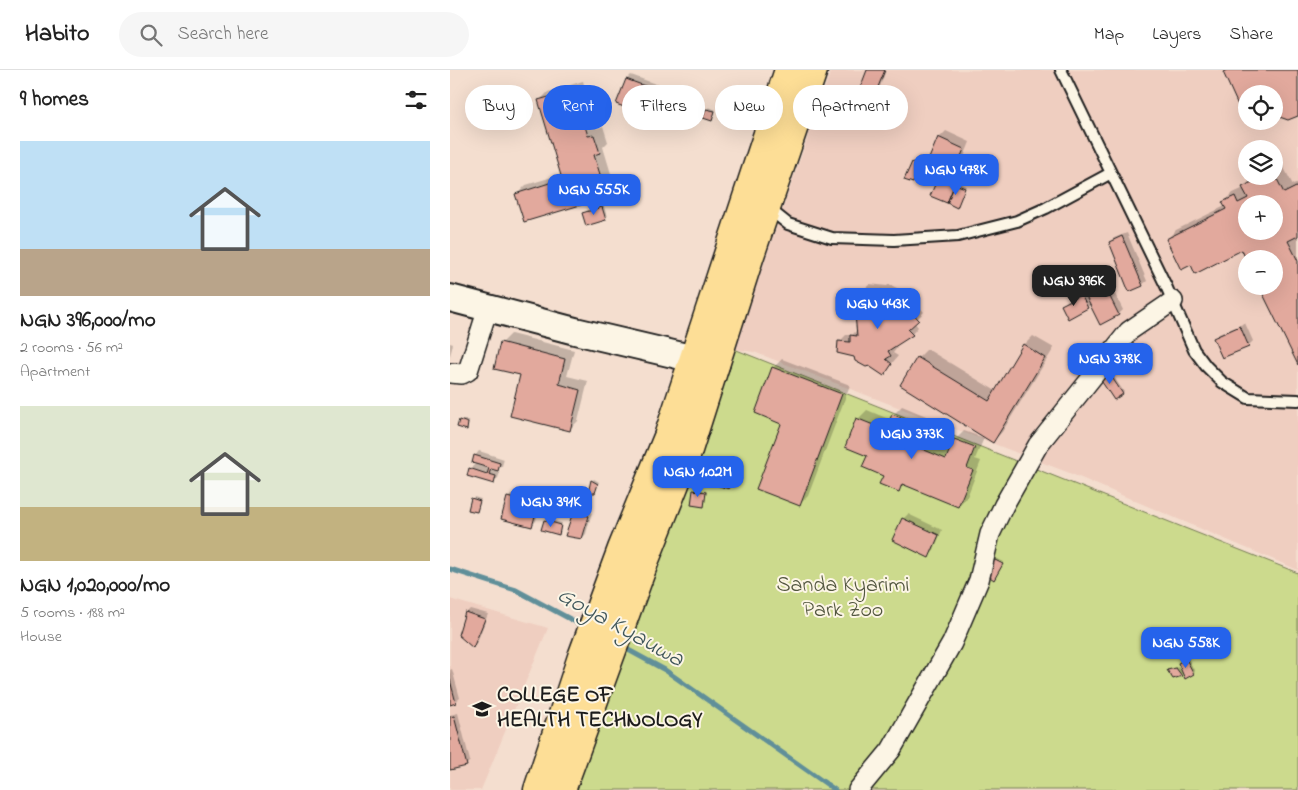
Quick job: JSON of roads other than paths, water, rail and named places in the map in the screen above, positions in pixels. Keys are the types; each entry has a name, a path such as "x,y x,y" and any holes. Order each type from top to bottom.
{"main road":[{"path":"705,362 789,70"},
{"path":"562,790 607,666 634,553 668,437 705,362 749,258 813,70"},
{"path":"538,790 582,657 634,553"}],"street":[{"path":"450,298 575,331 705,362"},
{"path":"858,790 891,750 952,642 980,580 990,534 1038,445 1130,331 1173,301"},
{"path":"450,373 462,374 468,371 488,308"}],"lane":[{"path":"1061,70 1173,301 1194,350 1206,366 1222,382 1248,398 1298,400"},
{"path":"767,207 788,224 832,238 894,240 958,236 1017,220 1046,208 1111,173"}],"waterway":[{"name":"Goya Kyauwa","path":"450,569 516,590 585,627"},
{"name":"Goya Kyauwa","path":"621,646 665,670 835,790"}],"place":[{"name":"COLLEGE OF HEALTH TECHNOLOGY","path":"482,709"}],"park label":[{"name":"Sanda Kyarimi Park Zoo","path":"843,598"}]}
